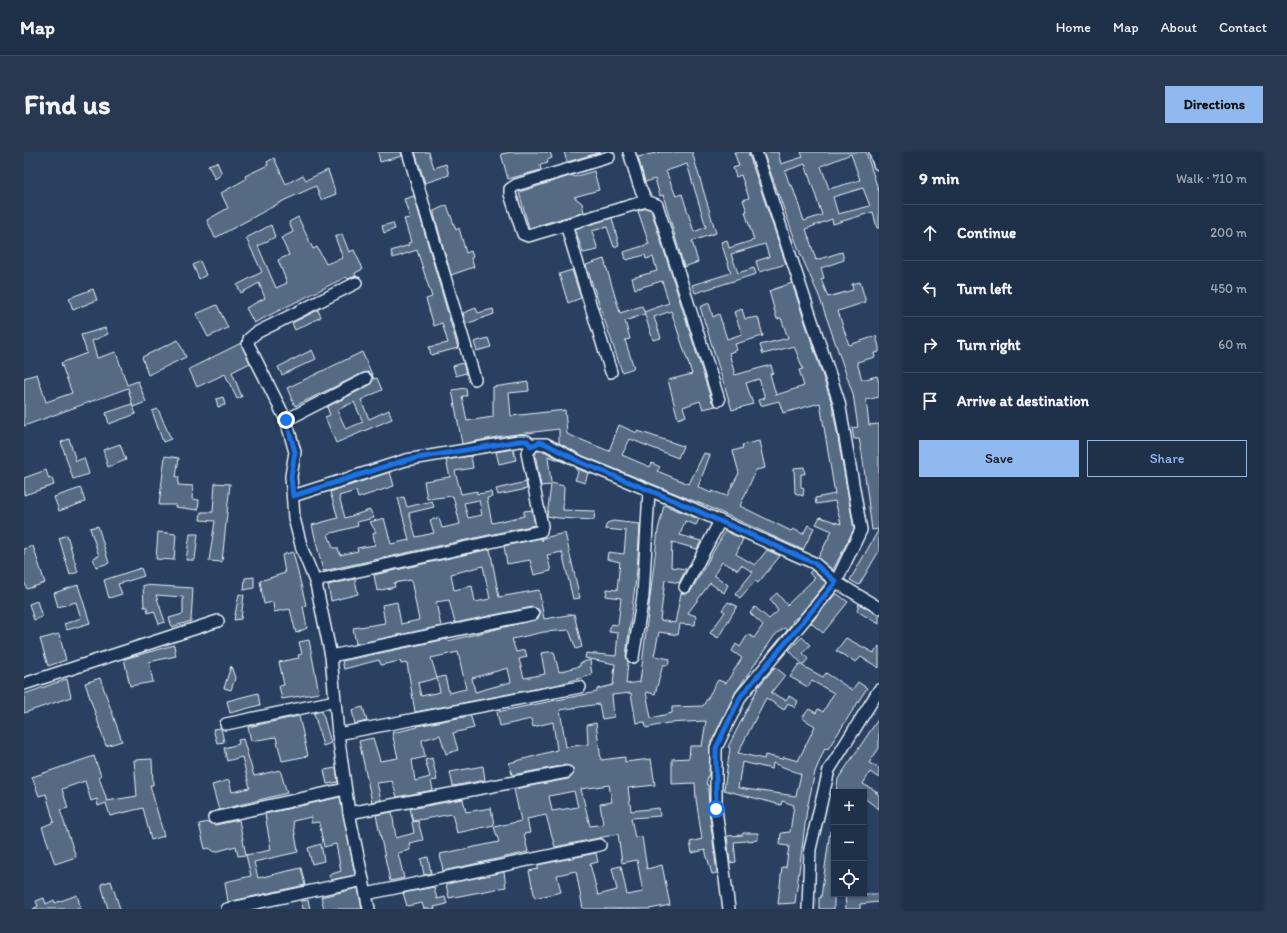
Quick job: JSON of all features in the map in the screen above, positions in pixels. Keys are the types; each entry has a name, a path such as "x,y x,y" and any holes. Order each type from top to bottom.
{"street":[{"path":"408,152 475,379"},
{"path":"629,152 639,185 646,201"},
{"path":"729,909 716,809 716,748 741,696 836,582 861,530 839,402 756,152"},
{"path":"875,152 879,164"},
{"path":"609,157 516,185 510,189 510,194 523,234 528,236 646,201 657,205 720,400"},
{"path":"566,225 611,372"},
{"path":"356,283 256,333 249,339 248,344 286,420 295,452 291,476 294,518 302,549 316,584 316,591 331,656 338,734 345,789 369,909"},
{"path":"286,420 366,379"},
{"path":"293,496 406,460 519,441 527,441 531,446"},
{"path":"316,584 322,579 541,531 542,526 528,465 527,453 531,446 540,442 580,462 649,490 814,563 836,582 879,608"},
{"path":"633,657 643,596 649,490"},
{"path":"684,587 720,521"},
{"path":"331,656 533,614"},
{"path":"24,684 218,621"},
{"path":"338,734 580,687"},
{"path":"808,909 810,849 829,770 879,690"},
{"path":"226,724 335,701"},
{"path":"349,813 567,772"},
{"path":"214,818 345,789"},
{"path":"366,894 600,845"},
{"path":"227,909 363,880"}],"building":[{"path":"378,152 401,152 402,156 380,162"},
{"path":"415,152 429,152 434,168 446,164 449,175 425,183"},
{"path":"512,152 550,152 552,158 547,160 548,163 540,165 541,170 508,179 501,154"},
{"path":"564,152 601,152 567,162"},
{"path":"660,152 692,152 716,233 692,241 698,262 684,267 663,195 660,196 655,179 645,182 638,157","holes":["687,164 706,227 694,232 682,194 676,196 666,171"]},
{"path":"734,152 748,152 786,264 759,272 756,261 769,257 765,244 731,254 738,273 754,268 756,274 695,293 692,285 731,273 721,242 727,240 729,248 754,240 745,212 747,211 743,200 749,198 741,175 736,177 733,168 739,166"},
{"path":"763,152 778,152 781,164 803,157 801,152 866,152 879,192 879,228 877,228 873,212 833,224 832,219 806,229 816,260 842,252 844,260 821,268 824,278 821,279 828,297 853,290 852,284 860,282 866,302 838,311 849,345 876,336 879,347 879,352 874,353 875,357 857,362 862,380 877,376 879,383 879,397 866,400 869,425 879,424 879,529 872,530 862,453 859,439 854,439 852,428 858,427 853,394 819,296 800,253","holes":["851,154 860,180 829,189 821,166","805,164 822,215 804,221 792,185 790,186 785,171","863,188 870,206 838,214 833,197"]},
{"path":"274,158 286,184 303,175 306,180 328,170 336,194 321,200 316,186 285,200 215,238 207,220 228,208 221,193 246,179 245,176 268,165 267,162"},
{"path":"217,162 222,174 215,179 208,165"},
{"path":"594,171 599,190 574,197 582,203 584,212 529,228 519,192 573,175 574,177"},
{"path":"414,196 458,348 431,355 429,347 448,343 442,323 434,326 426,299 432,297 417,250 393,258 391,251 409,245 408,243 411,242 404,219 410,218 404,199"},
{"path":"447,205 456,230 459,228 466,253 471,251 473,257 471,258 474,267 451,275 434,214 434,211"},
{"path":"646,208 651,210 712,402 716,406 703,409 700,401 683,407 686,416 678,419 668,380 692,374 671,311 654,317 661,338 653,340 644,312 669,303 662,281 635,289 632,278 657,271 653,257 646,259 645,255 626,260 624,252 649,244 638,211"},
{"path":"298,217 313,249 317,247 326,264 343,258 335,237 342,234 349,252 354,250 363,269 355,273 356,276 348,279 346,277 254,323 246,308 265,298 259,283 241,293 237,285 262,272 246,238 271,225 275,237 258,246 276,288 287,283 278,260 289,255 281,238 293,232 289,222"},
{"path":"612,218 619,245 614,247 607,227 592,231 598,250 583,253 575,229"},
{"path":"393,223 395,229 384,233 382,226"},
{"path":"604,259 620,313 642,306 645,314 625,321 630,339 625,340 634,368 622,372 586,265"},
{"path":"200,261 206,275 199,279 193,265"},
{"path":"572,270 581,298 568,303 559,274"},
{"path":"792,283 832,404 854,529 833,570 818,558 832,531 816,524 820,517 841,524 835,501 816,504 815,498 835,494 820,403 783,413 779,401 760,406 758,400 765,398 759,379 746,383 753,404 732,410 700,307 709,303 713,317 719,314 727,339 742,334 734,312 742,309 745,319 758,317 763,336 735,344 737,350 729,353 735,375 771,365 773,373 770,374 776,395 804,386 799,370 803,369 794,346 763,354 760,345 788,338 781,318 777,319 769,291"},
{"path":"93,289 97,300 73,310 69,298"},
{"path":"217,305 228,328 208,337 196,314"},
{"path":"476,308 478,313 493,309 494,314 466,324 463,313"},
{"path":"318,310 321,317 295,330 292,323"},
{"path":"105,328 108,334 92,341 97,358 116,352 127,385 138,381 146,402 133,407 128,388 24,426 24,378 37,374 46,402 72,393 61,363 87,353 81,335"},
{"path":"488,338 491,347 477,351 474,342"},
{"path":"178,340 186,357 148,375 142,357"},
{"path":"241,343 250,363 232,372 242,397 237,399 225,374 197,387 189,369"},
{"path":"312,350 316,359 282,375 278,367"},
{"path":"362,352 374,379 377,378 382,390 361,400 369,419 389,410 392,419 336,443 325,417 330,415 327,407 370,385 373,380 372,375 367,372 363,373 295,406 287,388","holes":["354,402 363,422 346,429 337,410"]},
{"path":"463,363 466,373 456,376 453,366"},
{"path":"528,382 529,391 509,393 511,416 565,410 567,434 609,451 619,425 637,433 638,431 683,446 678,458 630,439 622,455 650,467 652,463 660,467 657,471 689,484 704,453 710,455 698,487 711,493 712,491 727,496 739,473 733,451 743,448 742,445 759,441 765,468 756,470 740,506 791,531 793,529 803,534 808,525 814,528 803,550 709,507 583,456 559,443 559,429 502,436 462,444 452,390 466,388 467,396 462,396 467,421 493,417 493,387"},
{"path":"223,397 225,405 218,407 216,399"},
{"path":"132,404 136,414 109,424 106,413"},
{"path":"158,409 171,439 163,442 152,411"},
{"path":"69,439 76,461 84,458 89,474 73,479 61,442"},
{"path":"120,444 126,460 108,467 103,450"},
{"path":"513,449 516,460 499,464 496,452"},
{"path":"537,451 544,451 566,463 548,456 551,483 564,486 563,510 595,511 594,520 547,516 551,485 541,486 535,454"},
{"path":"165,456 179,458 176,477 179,477 178,485 193,486 192,499 199,500 198,510 175,507 176,505 159,505"},
{"path":"471,456 473,468 455,471 461,494 477,491 477,494 491,492 492,497 487,498 492,523 524,516 524,511 532,510 535,525 323,571 312,525 338,518 330,492 390,472 394,486 358,498 356,491 339,496 345,518 370,510 374,518 357,522 358,526 328,534 333,548 338,548 340,555 358,551 357,548 375,545 373,533 376,532 370,522 384,518 391,544 409,540 398,498 404,497 407,507 432,501 434,507 409,513 416,537 434,533 430,520 439,518 442,528 460,524 453,496 427,499 424,481 450,477 446,460","holes":["479,500 482,515 468,518 464,503"]},
{"path":"804,467 805,474 801,474 801,487 804,488 803,496 795,493 794,468"},
{"path":"575,468 588,473 585,483 575,480 578,472"},
{"path":"46,470 49,479 52,478 54,485 24,495 24,478"},
{"path":"526,482 527,489 498,495 496,489"},
{"path":"215,483 230,484 222,562 209,561 215,521 200,520 201,512 213,512"},
{"path":"81,488 85,502 59,511 54,497"},
{"path":"664,505 699,519 696,525 685,521 680,535 701,541 697,549 672,542 671,567 686,569 679,583 665,580 660,620 675,623 681,593 686,594 691,591 725,531 743,539 736,554 755,565 767,550 780,556 758,583 755,581 740,598 735,594 753,572 741,565 738,570 722,562 714,575 728,585 724,593 710,583 688,613 696,616 695,625 680,624 678,635 659,632 654,656 670,659 668,665 663,665 655,694 646,692 651,718 672,713 672,707 703,706 718,680 726,683 742,658 732,651 736,644 740,647 748,634 754,638 763,625 750,613 755,607 769,619 778,611 770,599 777,593 787,605 815,578 809,573 812,570 826,583 799,616 792,621 793,622 787,630 784,628 775,635 735,693 710,745 709,773 706,784 708,785 709,810 717,873 712,874 705,850 692,853 690,842 702,839 695,783 672,784 672,759 689,758 690,746 702,746 706,721 668,723 646,728 645,722 636,723 631,693 612,695 614,717 602,719 599,704 560,710 566,747 588,744 587,725 596,723 601,760 625,757 625,762 651,759 655,785 628,788 631,811 659,808 660,816 631,818 635,838 642,837 647,869 662,865 670,905 649,909 583,909 576,871 557,875 561,892 535,898 529,871 538,869 538,865 596,853 598,862 590,864 598,895 617,890 612,868 621,866 627,895 643,892 637,860 622,863 618,834 555,847 546,815 527,819 530,833 524,834 528,852 443,871 440,854 499,842 494,827 521,821 514,789 568,779 573,775 573,768 566,765 512,775 509,763 557,750 553,722 533,727 531,719 500,726 497,712 597,692 597,689 613,685 615,664 585,658 586,653 616,656 618,633 609,632 611,624 618,625 621,598 606,596 607,589 617,590 620,562 607,559 608,552 624,554 626,531 605,529 607,523 613,521 640,524 637,570 626,656 628,662 626,684 640,682 658,530","holes":["609,785 612,802 600,804 603,824 590,826 581,789","574,791 578,807 552,811 549,796"]},
{"path":"98,526 109,563 96,567 93,558 99,556 90,528"},
{"path":"879,529 879,551 859,585 850,580"},
{"path":"158,532 176,534 174,560 156,559"},
{"path":"565,533 580,598 573,599 562,552 547,555 551,571 534,575 530,560 507,564 504,546 542,538 542,541 543,538"},
{"path":"190,534 198,534 195,560 186,560"},
{"path":"67,535 78,572 70,575 59,538"},
{"path":"33,546 45,583 27,589 24,581 24,549"},
{"path":"490,549 499,597 539,590 544,619 574,614 582,647 576,649 569,630 544,632 512,639 516,652 525,650 527,657 519,659 524,678 545,674 541,653 548,652 554,652 559,672 580,666 580,663 590,660 592,675 556,685 415,712 407,663 401,664 400,661 381,665 379,660 344,669 342,661 447,639 448,641 537,619 540,612 538,609 532,607 455,623 449,600 436,602 441,626 356,644 353,628 385,623 382,605 397,602 401,624 419,620 411,580 394,583 395,587 377,591 374,575","holes":["483,566 490,599 475,602 472,586 454,590 451,574","458,652 466,689 449,693 445,676 437,678 431,658","508,668 511,682 475,692 472,678","437,678 440,692 421,696 418,683"]},
{"path":"293,552 306,605 303,606 307,628 296,633 290,609 274,612 273,602 264,604 260,581 285,573 282,555"},
{"path":"141,568 144,576 118,584 122,594 109,598 104,580"},
{"path":"254,577 254,588 244,590 245,578"},
{"path":"355,579 358,594 331,601 328,585"},
{"path":"78,585 90,623 67,630 64,624 81,618 76,602 58,607 54,593"},
{"path":"143,585 193,588 191,621 172,627 169,618 183,614 183,597 156,595 165,622 159,624 154,611 148,613 147,607 144,607"},
{"path":"836,593 848,602 823,633 811,623"},
{"path":"239,594 244,595 241,619 234,620"},
{"path":"37,601 42,617 34,620 29,604"},
{"path":"728,602 737,606 718,638 710,633 725,612 722,610"},
{"path":"859,604 879,615 879,624 857,611"},
{"path":"59,634 66,660 48,666 40,639"},
{"path":"802,637 810,645 803,653 808,659 803,665 789,650"},
{"path":"846,638 874,653 879,646 879,668 861,657 856,662 836,651"},
{"path":"309,640 319,693 282,699 279,686 284,685 279,662 299,658 298,655 302,654 299,642"},
{"path":"174,645 176,656 149,662 153,682 130,686 124,659"},
{"path":"799,664 823,677 826,673 852,690 858,682 867,688 828,749 825,748 815,772 807,809 795,903 778,904 782,867 786,867 789,846 780,845 781,833 790,832 794,805 782,801 781,805 724,790 730,748 728,747 759,686 775,667 785,675 771,693 786,700 789,696 798,701 795,708 788,703 784,710 766,698 738,753 764,759 765,755 782,759 784,757 798,761 815,726 802,718 809,709 816,713 818,709 823,712 834,693 812,681 808,687 790,677","holes":["742,762 772,769 773,763 801,774 796,796 738,788"]},
{"path":"231,666 235,678 231,690 224,688"},
{"path":"100,678 122,741 106,746 85,683"},
{"path":"67,679 71,697 24,713 24,694"},
{"path":"258,693 260,705 230,713 227,701"},
{"path":"363,707 367,721 355,724 352,710"},
{"path":"322,711 331,743 323,746 314,713"},
{"path":"299,716 308,756 282,761 276,737 251,741 248,727"},
{"path":"469,716 471,717 474,728 453,733 458,750 446,754 440,735 422,740 425,757 412,760 415,781 430,777 425,760 432,758 437,780 431,781 433,790 397,797 392,781 377,783 381,800 372,802 359,741 373,738 380,761 398,758 392,733 418,727 417,726"},
{"path":"879,718 879,748 869,763 879,768 879,778 870,772 863,784 878,792 875,792 879,795 879,809 867,800 867,789 836,789 838,779"},
{"path":"221,728 224,742 217,743 213,729"},
{"path":"243,739 254,776 280,770 287,793 219,810 212,785 229,780 232,792 250,788 242,757 227,761 224,748 239,744 238,740"},
{"path":"94,756 107,801 137,796 134,760 152,759 153,785 150,785 164,836 151,840 143,808 110,816 106,803 98,806 97,799 91,801 85,781 62,789 68,808 60,810 76,857 55,864 42,827 54,822 46,794 39,796 32,777"},
{"path":"483,766 485,780 453,786 450,772"},
{"path":"336,768 338,782 327,784 324,770"},
{"path":"340,797 355,875 331,880 329,875 341,871 336,844 324,847 319,822 311,823 311,817 293,821 298,852 254,862 258,878 301,868 305,885 228,902 225,882 251,876 246,855 271,850 265,814"},
{"path":"463,799 466,812 491,808 494,825 457,833 452,814 413,821 410,809"},
{"path":"392,812 396,838 414,833 412,822 418,821 423,840 409,843 410,850 398,853 404,878 390,881 376,815"},
{"path":"239,820 246,855 238,856 236,846 215,852 209,848 205,849 199,824 208,822 215,825"},
{"path":"830,831 831,897 834,897 834,909 819,909 819,898 821,897"},
{"path":"743,833 758,833 758,840 734,842 736,862 730,863 727,836 743,835"},
{"path":"321,844 324,861 312,864 308,848"},
{"path":"428,857 431,873 424,875 421,859"},
{"path":"504,872 506,887 449,898 446,884"},
{"path":"111,881 120,909 108,909 101,884"},
{"path":"434,887 437,899 445,897 447,904 434,907 435,909 424,909 422,903 407,906 403,893"},
{"path":"358,888 362,909 324,909 321,897"},
{"path":"867,894 879,894 879,902 860,904 860,909 846,909 845,897 867,897"},
{"path":"77,895 81,909 33,909 38,906 36,901 44,898 46,904 54,900 55,903"},
{"path":"308,900 310,909 303,909 301,901"}],"route":[{"path":"286,420 295,452 291,476 293,496 406,460 519,441 527,441 531,446 540,442 580,462 673,500 814,563 836,582 741,696 716,748 716,809"}]}
